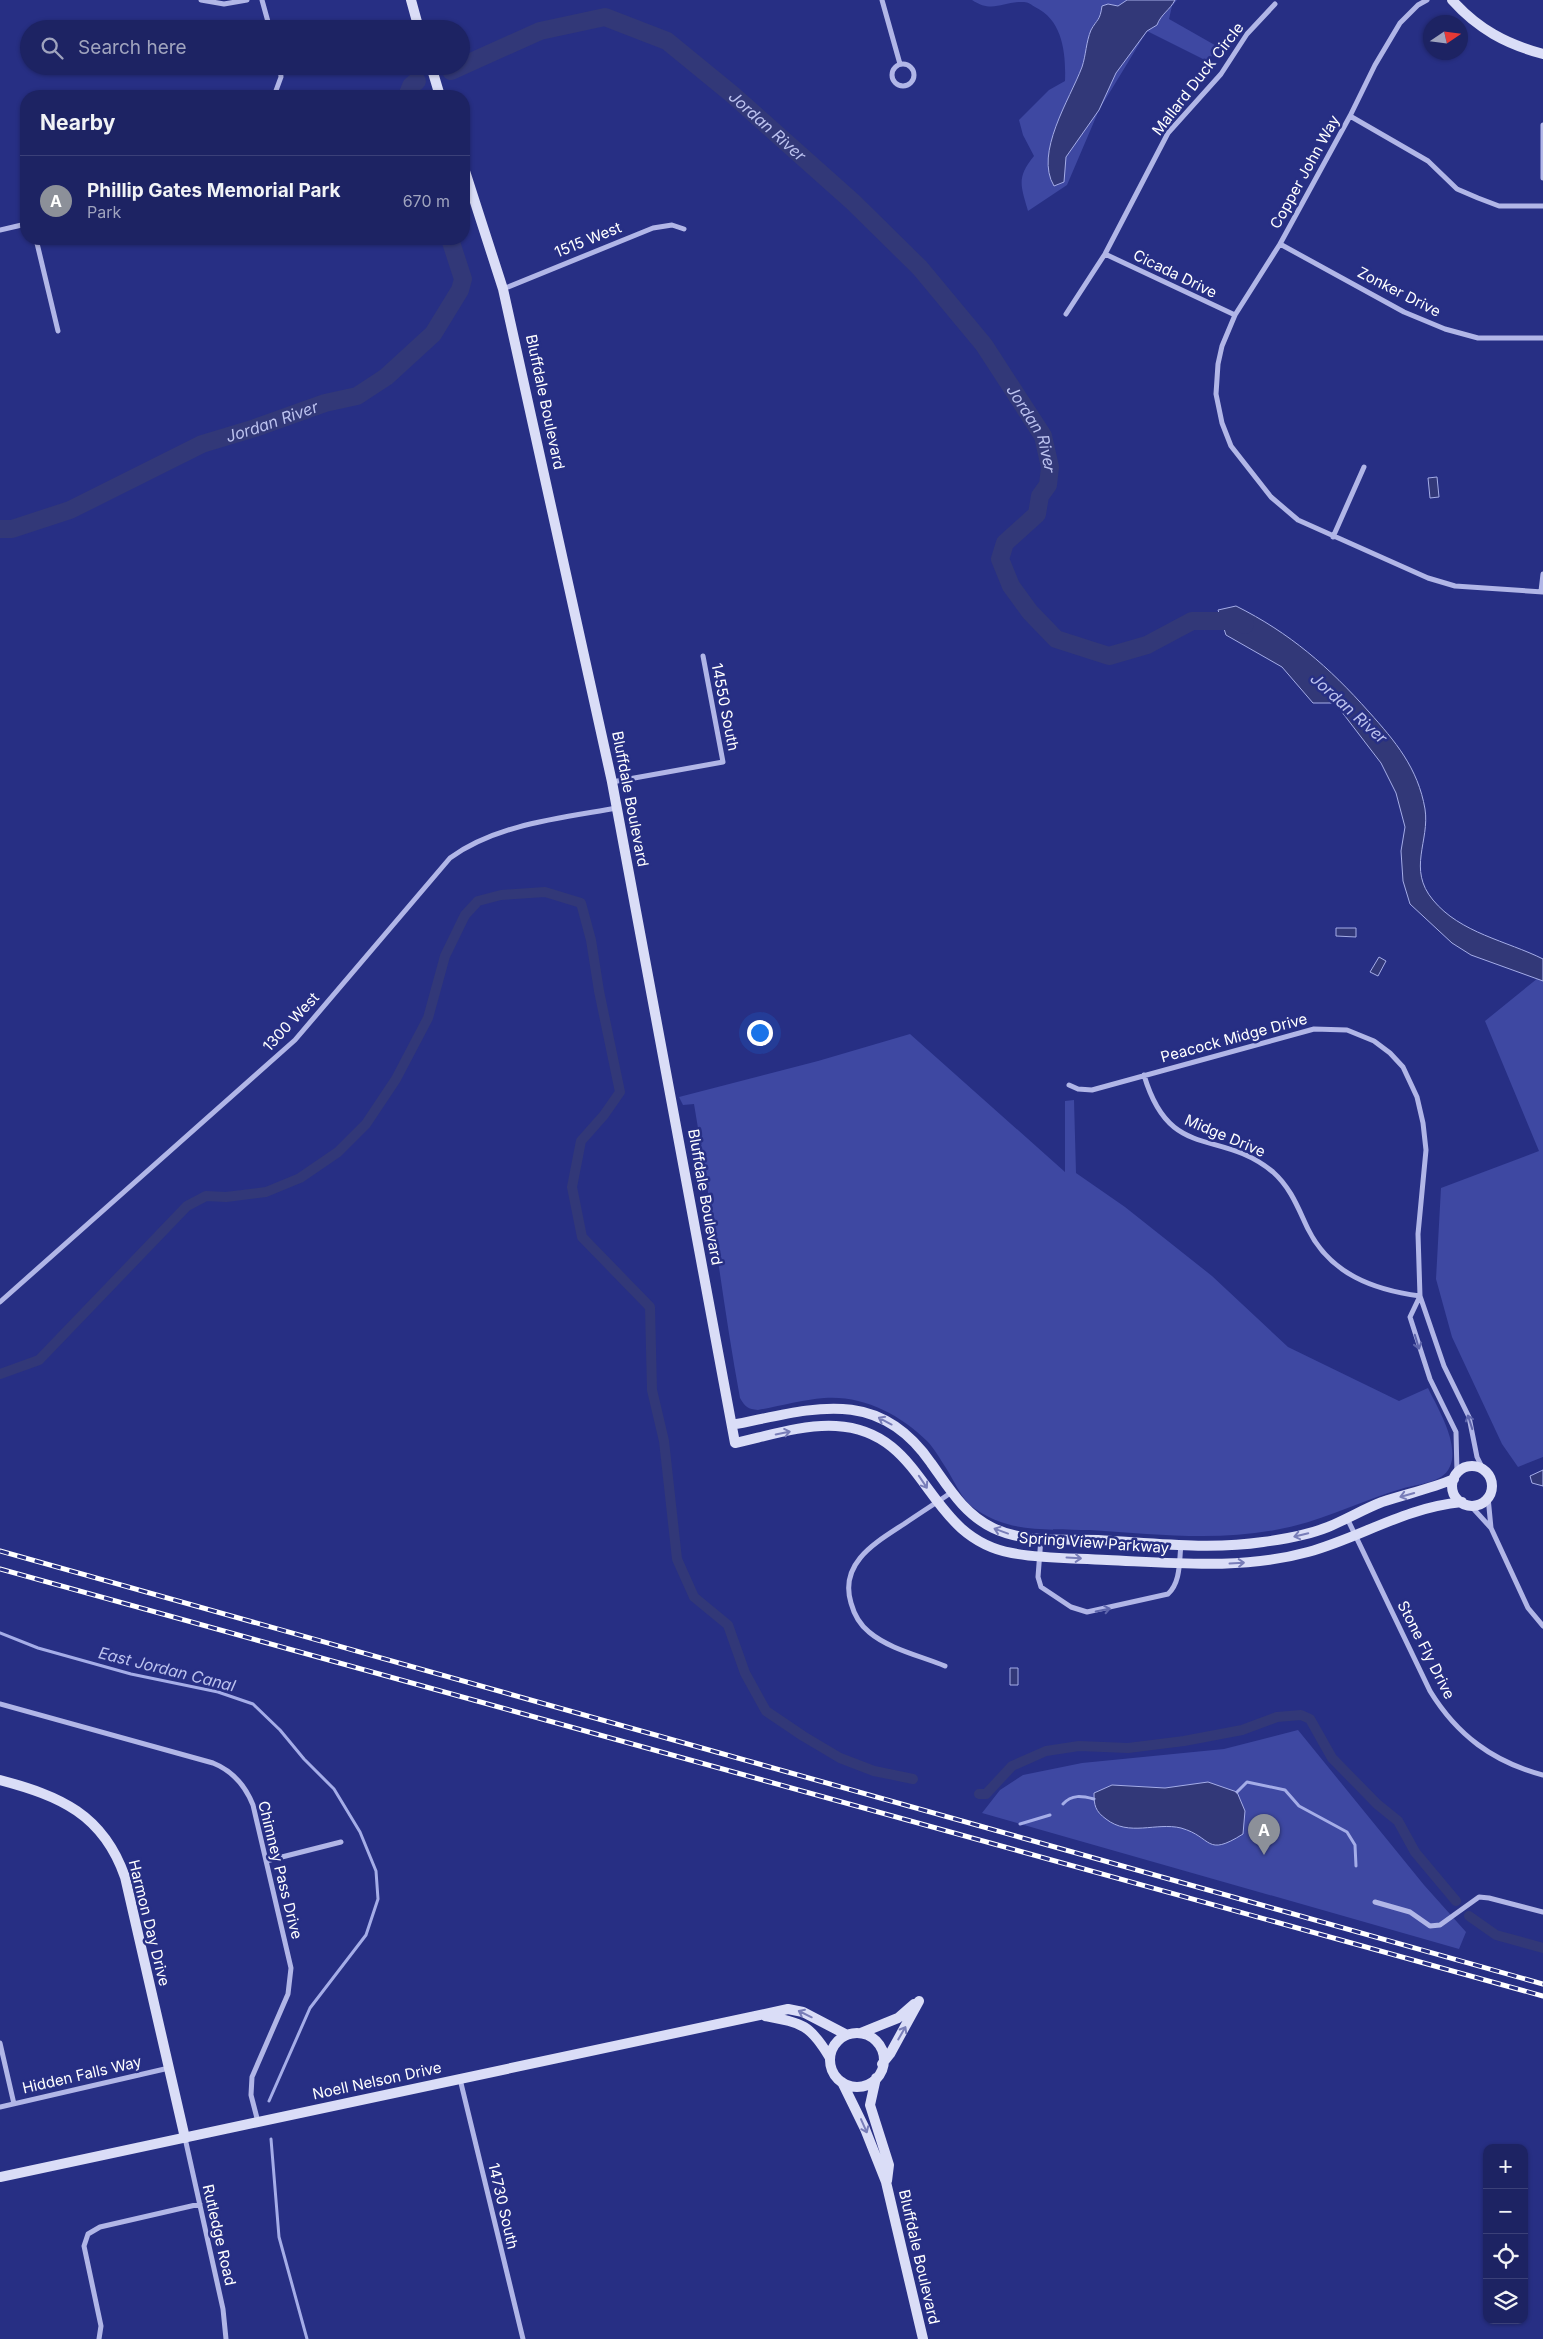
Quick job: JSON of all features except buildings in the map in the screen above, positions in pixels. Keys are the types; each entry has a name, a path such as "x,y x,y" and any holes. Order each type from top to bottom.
{"street":[{"path":"201,0 224,4 247,0"},
{"path":"262,0 268,20"},
{"path":"411,0 417,20"},
{"path":"882,0 900,64"},
{"name":"Copper John Way","path":"1427,0 1418,5 1400,23 1375,65 1350,116 1280,244 1235,315 1222,346 1218,364 1216,394 1222,422 1231,446 1271,497 1298,520 1428,578 1455,586 1542,592"},
{"path":"1452,0 1482,29 1508,43 1543,54"},
{"name":"Mallard Duck Circle","path":"1066,314 1105,254 1168,133 1221,74 1247,34 1275,4"},
{"path":"900,64 908,64 914,72 913,80 908,85 901,86 893,78 893,71 900,64"},
{"path":"276,90 281,75"},
{"path":"434,75 438,90"},
{"path":"1350,116 1428,161 1457,189 1499,206 1543,206"},
{"path":"1543,125 1543,178"},
{"name":"Bluffdale Boulevard","path":"470,187 503,289 612,782 735,1442"},
{"name":"1515 West","path":"503,289 653,228 672,224 684,229"},
{"path":"0,230 20,225"},
{"name":"Zonker Drive","path":"1280,244 1404,312 1445,330 1478,338 1515,340 1543,338"},
{"path":"37,245 58,331"},
{"name":"Cicada Drive","path":"1105,254 1235,315"},
{"path":"1333,537 1364,467"},
{"path":"1542,592 1543,574"},
{"name":"14550 South","path":"612,782 723,762 703,656"},
{"name":"1300 West","path":"0,1302 295,1040 450,858 484,838 617,808"},
{"name":"Peacock Midge Drive","path":"1069,1085 1085,1091 1092,1090 1314,1029 1347,1030 1366,1037 1382,1046 1397,1059 1408,1076 1417,1097 1424,1123 1425,1166 1418,1234 1420,1296 1444,1366 1469,1418 1477,1456 1483,1469"},
{"name":"Midge Drive","path":"1144,1076 1154,1104 1168,1123 1177,1130 1197,1140 1246,1156 1264,1166 1280,1179 1293,1197 1314,1239 1336,1265 1358,1280 1372,1286 1420,1296"},
{"name":"Peacock Midge Drive","path":"1420,1296 1410,1318 1430,1379 1456,1432 1455,1476"},
{"name":"Spring View Parkway","path":"732,1425 815,1409 840,1407 862,1411 884,1419 905,1433 926,1454 952,1492 968,1511 994,1529 1014,1535 1041,1538 1181,1545 1239,1545 1282,1539 1313,1532 1384,1502 1455,1476"},
{"name":"Spring View Parkway","path":"735,1442 818,1426 858,1429 879,1437 898,1451 957,1525 977,1540 1002,1551 1040,1556 1227,1564 1274,1559 1320,1549 1403,1515 1438,1505 1466,1504"},
{"path":"1491,1528 1454,1492 1455,1476 1467,1467 1483,1469 1492,1482 1488,1497 1491,1528 1528,1608 1543,1626"},
{"path":"945,1666 884,1641 868,1632 852,1609 849,1588 853,1567 867,1549 952,1492"},
{"path":"1466,1504 1480,1504 1488,1497"},
{"name":"Stone Fly Drive","path":"1347,1518 1430,1691 1446,1715 1466,1736 1485,1750 1516,1767 1543,1775"},
{"path":"1041,1538 1038,1577 1041,1587 1071,1607 1086,1612 1164,1596 1174,1588 1181,1545"},
{"name":"Chimney Pass Drive","path":"0,1704 222,1767 237,1778 250,1797 290,1960 291,1977 288,1994 252,2077 252,2095 258,2122"},
{"name":"Harmon Day Drive","path":"0,1780 34,1789 64,1801 85,1816 113,1849 125,1877 184,2138"},
{"path":"266,1861 341,1842"},
{"path":"1375,1902 1410,1912 1426,1924 1434,1927 1440,1925 1479,1898 1489,1898 1543,1912"},
{"path":"919,2001 890,2054 882,2064 876,2078 853,2088 842,2082 834,2072 830,2058 834,2045 847,2035 861,2033 898,2018 919,2001"},
{"name":"Noell Nelson Drive","path":"0,2177 788,2009 803,2012 847,2035"},
{"name":"Noell Nelson Drive","path":"759,2014 806,2027 816,2035 830,2058"},
{"path":"861,2033 878,2043 882,2064"},
{"path":"0,2043 14,2104"},
{"name":"Hidden Falls Way","path":"0,2107 169,2068"},
{"name":"Bluffdale Boulevard","path":"876,2078 870,2105 889,2165 886,2182"},
{"name":"14730 South","path":"460,2079 522,2339"},
{"name":"Bluffdale Boulevard","path":"842,2082 865,2129 886,2182 923,2339"},
{"name":"Rutledge Road","path":"184,2138 225,2318 226,2339"},
{"path":"99,2339 102,2326 84,2246 88,2234 100,2227 200,2204"}],"shaded area":[{"path":"972,0 1177,0 1172,6 1169,19 1220,48 1207,61 1147,31 1099,110 1067,185 1028,211 1023,195 1022,176 1034,156 1023,135 1019,120 1049,90 1065,81 1065,60 1061,39 1052,20 1028,3 1017,2 992,7"},
{"path":"1538,978 1543,981 1543,1457 1518,1467 1502,1444 1452,1337 1436,1279 1441,1188 1539,1151 1485,1021"},
{"path":"910,1034 1065,1172 1065,1101 1074,1100 1076,1173 1125,1207 1212,1276 1288,1347 1399,1401 1428,1388 1449,1433 1452,1458 1449,1469 1441,1477 1432,1481 1386,1494 1311,1521 1257,1533 1186,1536 1020,1527 998,1521 972,1506 963,1496 927,1441 905,1422 880,1408 866,1403 838,1398 808,1400 758,1410 747,1407 740,1398 694,1104 683,1105 679,1097 818,1061"},
{"path":"1298,1730 1424,1885 1466,1932 1459,1949 982,1813 1000,1790 1023,1775 1082,1763 1224,1749"}],"water":[{"path":"1127,0 1175,0 1157,25 1147,31 1116,73 1099,110 1066,157 1064,182 1054,186 1049,173 1048,158 1051,142 1082,67 1091,30 1099,17 1102,6 1108,4 1118,6"},
{"path":"1437,477 1439,497 1430,498 1428,478"},
{"path":"1236,606 1256,616 1308,652 1339,680 1388,734 1411,768 1422,794 1426,821 1420,866 1425,889 1444,911 1457,921 1543,959 1543,981 1471,955 1452,943 1410,904 1403,881 1401,851 1405,827 1396,793 1381,763 1335,703 1313,703 1282,667 1226,635 1218,610"},
{"path":"1336,928 1356,928 1356,937 1336,936"},
{"path":"1379,957 1386,961 1378,976 1370,972"},
{"path":"1543,1470 1543,1486 1532,1483 1530,1476"},
{"path":"1010,1668 1018,1668 1018,1685 1010,1685"},
{"path":"1208,1782 1237,1792 1245,1811 1243,1834 1222,1844 1215,1845 1181,1828 1124,1827 1106,1819 1099,1813 1095,1804 1094,1793 1112,1785 1165,1788"}],"waterway":[{"name":"Jordan River","path":"470,62 540,31 605,17 667,41 733,95 853,202 920,268 984,345 1043,436 1050,467 1048,485 1040,496 1037,514 1005,543 1000,559 1011,586 1030,612 1056,639 1109,656 1147,645 1192,621 1240,621 1245,625"},
{"name":"Jordan River","path":"409,90 417,81"},
{"name":"Jordan River","path":"0,529 12,529 70,510 202,444 255,428 325,403 357,396 386,377 433,334 460,290 463,279 452,245"},
{"path":"0,1374 39,1360 187,1206 206,1196 226,1197 266,1192 300,1178 338,1152 366,1124 396,1079 428,1018 445,956 465,915 478,901 501,895 545,892 581,903 591,940 599,991 620,1092 604,1115 581,1141 572,1187 582,1237 650,1307 652,1390 664,1441 677,1559 694,1597 728,1625 745,1673 766,1711 840,1758 874,1771 913,1779"},
{"name":"East Jordan Canal","path":"0,1633 38,1648 131,1674 218,1692 253,1704 280,1730 304,1759 334,1789 360,1832 376,1871 378,1899 366,1935 310,2008 269,2101"},
{"path":"979,1794 986,1794 1012,1766 1046,1751 1079,1746 1128,1748 1184,1741 1242,1730 1277,1717 1301,1715 1310,1719 1332,1758 1377,1804 1398,1821 1415,1852 1456,1901"},
{"path":"1237,1792 1247,1782 1285,1790 1299,1806 1347,1832 1355,1845 1356,1866"},
{"path":"1063,1804 1074,1797 1094,1799"},
{"path":"1020,1824 1050,1815"},
{"path":"1469,1916 1496,1935 1543,1948"},
{"name":"East Jordan Canal","path":"271,2139 279,2237 307,2339"}],"railway":[{"path":"0,1551 1543,1984"},
{"path":"0,1569 1543,1996"}],"place":[{"name":"Phillip Gates Memorial Park","path":"1264,1855"}]}
